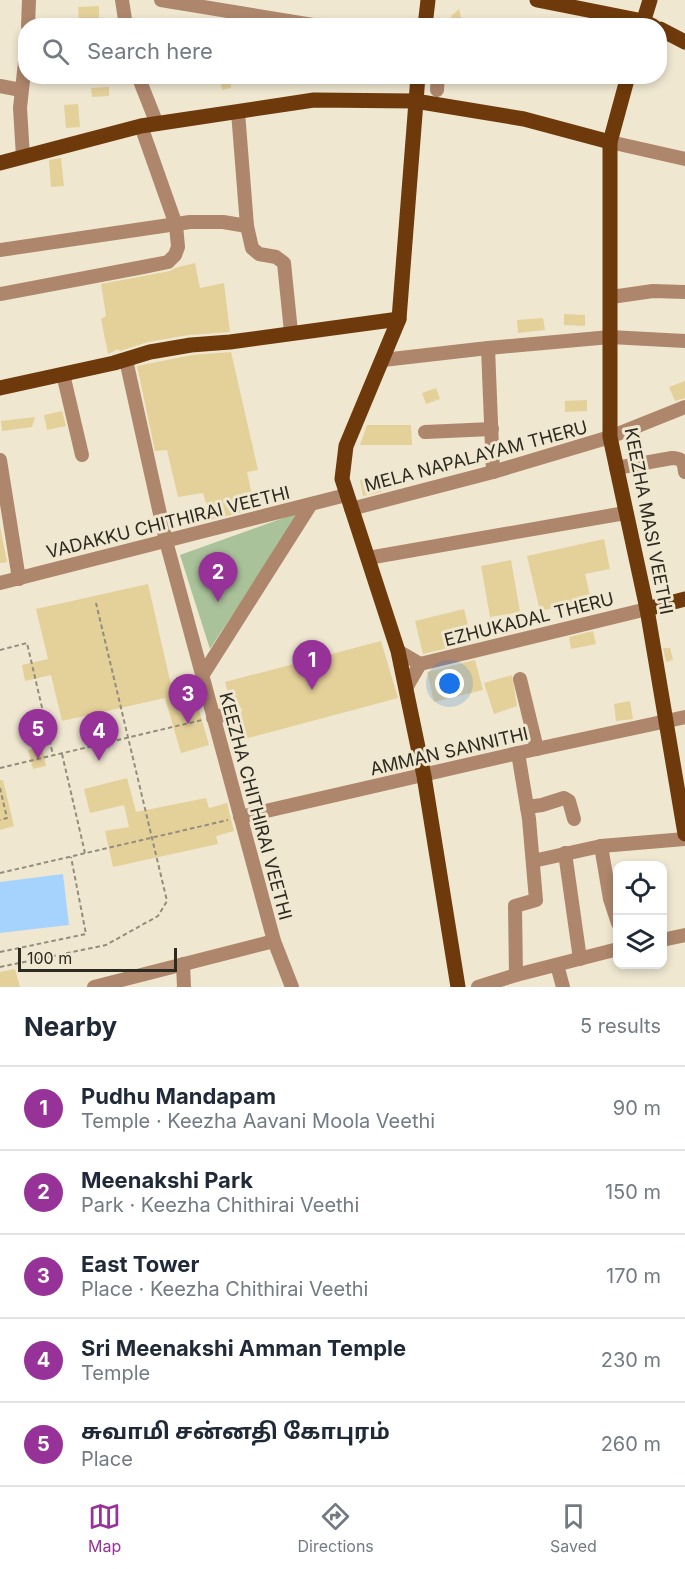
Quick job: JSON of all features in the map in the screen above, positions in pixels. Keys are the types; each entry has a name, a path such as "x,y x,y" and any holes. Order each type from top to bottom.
{"main road":[{"path":"426,18 428,0"},
{"path":"537,0 619,18"},
{"path":"647,18 650,0"},
{"path":"667,32 685,42"},
{"path":"417,84 399,319 346,446 342,479 398,651 396,670 406,688 424,776 458,987"},
{"name":"KEEZHA MASI VEETHI","path":"626,84 610,141 610,437 647,609 685,834"},
{"path":"0,163 141,126 314,100 415,101 524,119 610,141"},
{"path":"0,388 126,360 150,352 399,319"},
{"path":"647,609 684,603"}],"street":[{"path":"28,18 29,0"},
{"path":"122,0 125,18"},
{"path":"161,0 270,18"},
{"path":"22,84 23,157"},
{"path":"141,84 157,124"},
{"path":"0,86 21,90"},
{"path":"238,112 250,243 256,252 276,257 284,262 291,332"},
{"path":"0,294 168,262 175,255 178,247 176,225 141,126"},
{"path":"610,141 685,159"},
{"path":"0,250 176,225 223,222 247,226"},
{"path":"611,297 653,291 685,292"},
{"path":"383,360 488,348 610,338 685,341"},
{"path":"488,348 493,472"},
{"name":"KEEZHA CHITHIRAI VEETHI","path":"126,360 166,541 274,941 292,987"},
{"path":"63,374 82,455"},
{"name":"MELA NAPALAYAM THERU","path":"348,502 493,472 610,437 685,407"},
{"path":"425,432 492,429"},
{"path":"616,468 679,458 685,472"},
{"path":"0,460 19,579"},
{"name":"VADAKKU CHITHIRAI VEETHI","path":"0,583 311,504 348,502"},
{"path":"202,676 311,504"},
{"path":"368,558 625,513"},
{"name":"EZHUKADAL THERU","path":"420,664 647,609"},
{"path":"398,651 420,664 406,688"},
{"path":"520,679 537,749"},
{"path":"213,717 233,712"},
{"name":"AMMAN SANNITHI","path":"240,817 685,717"},
{"path":"516,975 515,906 536,900 527,807 518,753"},
{"path":"527,807 564,798 568,801 574,819"},
{"path":"533,861 601,846 685,839"},
{"path":"601,846 610,899 615,915"},
{"path":"565,854 580,959"},
{"path":"667,939 685,935"},
{"path":"94,987 274,941"},
{"path":"478,987 613,950"},
{"path":"183,964 184,987"},
{"path":"557,965 563,987"}],"path":[{"path":"0,967 106,945 158,916 167,901 96,603"},
{"path":"0,650 27,643 53,755"},
{"path":"0,768 213,717"},
{"path":"62,753 85,853"},
{"path":"0,788 7,818 0,820"},
{"path":"0,873 240,817"},
{"path":"0,952 86,934 70,857"}],"green space":[{"path":"300,512 210,649 180,555"}],"water":[{"path":"63,874 69,925 0,933 0,882"}],"building":[{"path":"99,6 99,18 79,18 78,7"},
{"path":"459,9 461,18 452,18 451,16"},
{"path":"221,84 231,84 231,88 222,90"},
{"path":"109,87 109,96 92,97 91,88"},
{"path":"78,104 80,127 66,128 64,105"},
{"path":"61,158 64,186 51,187 49,160"},
{"path":"195,263 200,288 224,283 230,332 189,335 148,342 120,351 118,349 108,354 101,319 106,316 101,284 170,271"},
{"path":"564,314 585,315 585,326 564,325"},
{"path":"543,318 545,330 518,333 517,320"},
{"path":"231,352 258,470 247,472 255,509 211,520 203,493 178,497 167,450 155,451 137,366 192,355"},
{"path":"685,381 685,398 675,401 669,387"},
{"path":"436,388 440,399 426,404 422,393"},
{"path":"587,400 587,411 565,412 565,401"},
{"path":"62,411 66,426 47,430 44,415"},
{"path":"35,417 32,427 2,431 1,421"},
{"path":"367,425 411,425 412,445 360,445"},
{"path":"379,477 382,492 363,496 360,480"},
{"path":"0,526 7,562 0,563"},
{"path":"604,539 610,569 585,574 591,600 540,611 527,556"},
{"path":"511,560 520,612 490,617 481,566"},
{"path":"148,584 174,698 194,692 209,745 181,753 165,698 62,721 51,675 25,681 22,665 48,659 36,609"},
{"path":"464,609 472,642 423,654 415,621"},
{"path":"593,631 596,644 571,649 569,637"},
{"path":"381,641 398,698 241,740 236,721 240,718 242,710 239,705 231,703 225,682"},
{"path":"663,648 670,648 673,660 666,662"},
{"path":"475,660 483,690 434,702 427,672"},
{"path":"512,675 517,706 494,714 484,683"},
{"path":"630,701 633,719 616,721 614,704"},
{"path":"42,747 46,766 33,769 28,750"},
{"path":"127,778 136,812 206,798 209,808 227,803 234,831 216,836 218,844 113,867 105,831 129,827 124,805 90,813 84,789"},
{"path":"0,780 3,780 14,826 0,830"},
{"path":"15,969 20,987 0,987 0,972"}],"place":[{"name":"Meenakshi Park","path":"218,602"},
{"name":"Pudhu Mandapam","path":"312,690"},
{"name":"East Tower","path":"188,724"},
{"name":"சுவாமி சன்னதி கோபுரம்","path":"38,759"},
{"name":"Sri Meenakshi Amman Temple","path":"99,761"}]}
